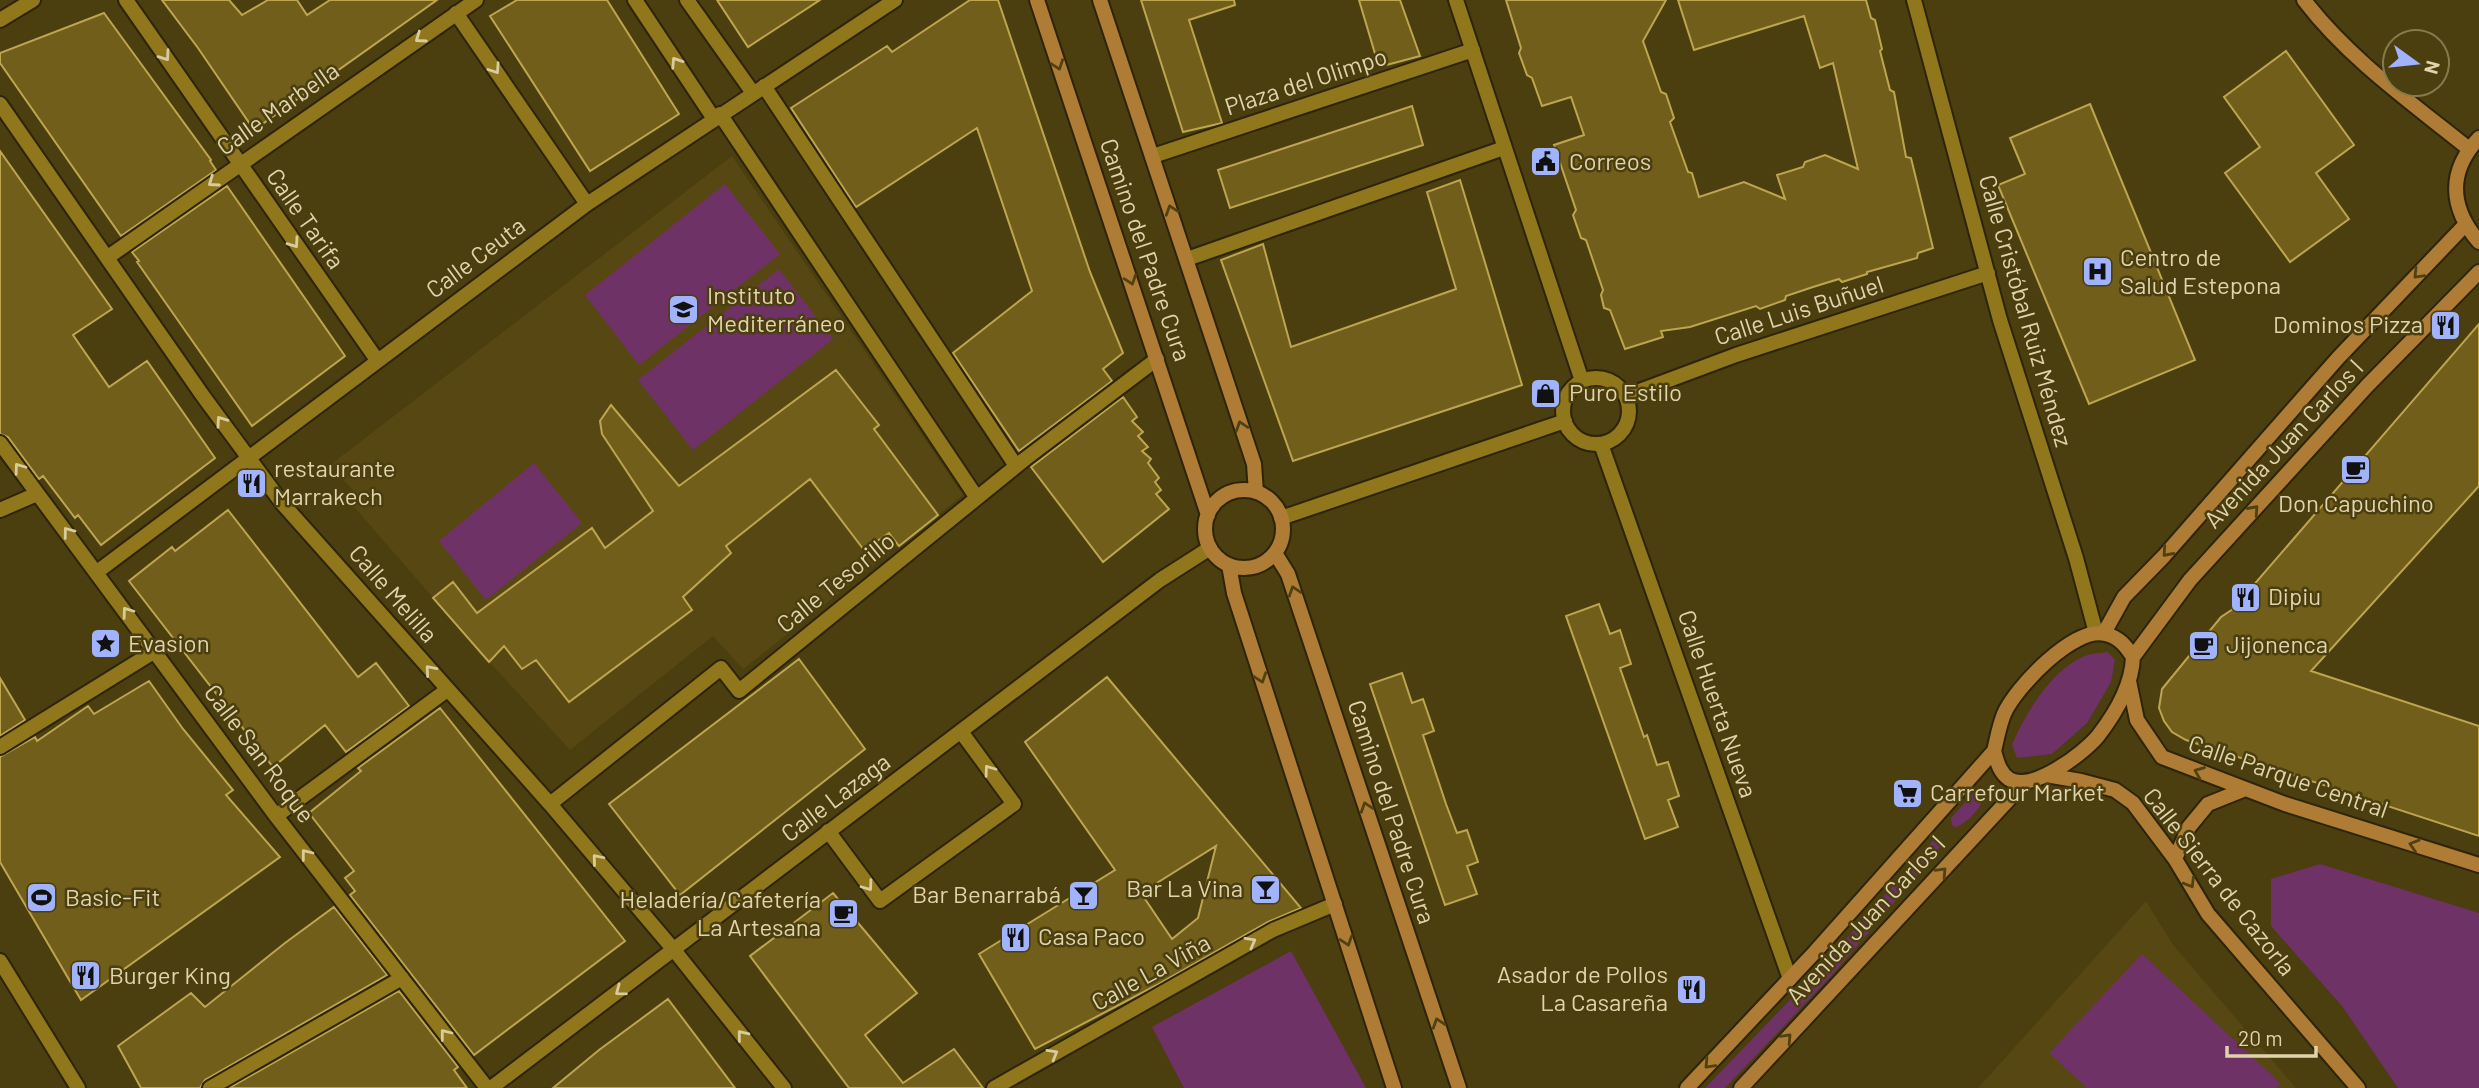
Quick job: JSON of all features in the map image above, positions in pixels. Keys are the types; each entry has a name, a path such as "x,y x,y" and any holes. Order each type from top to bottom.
{"street":[{"path":"0,20 33,0"},
{"name":"Calle Tarifa","path":"126,0 377,360"},
{"name":"Calle Marbella","path":"108,257 476,0"},
{"path":"635,0 977,498"},
{"path":"687,0 759,90 1016,466"},
{"name":"Calle Ceuta","path":"97,572 587,204 895,0"},
{"name":"Camino del Padre Cura","path":"1037,0 1208,515"},
{"name":"Camino del Padre Cura","path":"1100,0 1254,464 1256,492"},
{"path":"1456,0 1582,381"},
{"name":"Calle Cristóbal Ruiz Méndez","path":"1914,0 2000,320 2100,633"},
{"path":"2304,0 2318,18 2367,66 2469,149"},
{"path":"456,13 587,204"},
{"name":"Plaza del Olimpo","path":"1153,156 1473,50"},
{"name":"Calle Melilla","path":"0,104 247,458 282,503 550,804 674,950 784,1088"},
{"path":"2479,138 2469,149 2460,167 2456,187 2458,206 2465,225 2479,242"},
{"path":"1186,259 1504,148"},
{"path":"2100,633 2124,597 2164,556 2337,358 2465,225"},
{"name":"Avenida Juan Carlos I","path":"2133,657 2190,580 2367,386 2479,272"},
{"name":"Calle Luis Buñuel","path":"1626,396 1736,355 1988,273"},
{"name":"Calle Tesorillo","path":"550,804 721,668 739,691 1016,466 1157,359"},
{"path":"1607,379 1618,386 1626,396 1630,408 1628,421 1623,432 1613,439 1601,444 1590,444 1570,431 1565,421 1564,402 1574,386 1582,381 1607,379"},
{"path":"1281,518 1565,421"},
{"name":"Calle San Roque","path":"0,443 276,816 489,1088"},
{"name":"Calle Huerta Nueva","path":"1601,444 1790,979"},
{"path":"1233,492 1256,492 1276,507 1283,530 1281,542 1266,562 1242,568 1229,565 1218,558 1210,548 1206,537 1208,515 1223,497 1233,492"},
{"path":"0,510 37,494"},
{"name":"Calle Lazaga","path":"489,1088 962,733 1160,580 1210,548"},
{"name":"Camino del Padre Cura","path":"1275,553 1289,574 1459,1088"},
{"path":"1229,565 1234,593 1394,1088"},
{"path":"2100,633 2123,641 2133,657 2129,681 2112,715 2096,738 2073,758 2046,775 2024,783 2009,779 1998,766 1994,751 2004,712 2026,681 2076,639 2100,633"},
{"path":"0,747 155,651"},
{"name":"Calle Parque Central","path":"2129,681 2137,720 2162,757 2243,790 2479,865"},
{"path":"276,816 447,690"},
{"path":"828,831 880,901 1014,804 962,733"},
{"name":"Avenida Juan Carlos I","path":"1686,1088 1790,979 1994,751"},
{"name":"Calle Sierra de Cazorla","path":"2046,775 2115,790 2133,803 2175,859 2208,914 2358,1088"},
{"name":"Avenida Juan Carlos I","path":"1741,1088 2024,783"},
{"path":"2175,859 2189,827 2208,804 2243,790"},
{"name":"Calle La Viña","path":"994,1088 1273,930 1335,904"},
{"path":"0,961 78,1088"},
{"path":"210,1088 402,978"}],"shaded area":[{"name":"Instituto Mediterráneo","path":"732,156 963,495 743,669 713,636 570,750 348,500 358,496 330,465"},
{"path":"725,184 780,254 639,365 585,295"},
{"path":"779,269 833,339 693,450 638,380"},
{"path":"534,463 582,523 486,600 439,541"},
{"path":"2108,652 2115,660 2111,682 2087,723 2052,754 2017,758 2012,745 2017,733 2051,682 2073,662 2088,655"},
{"path":"1979,787 1986,792 1979,808 1955,827 1951,818"},
{"path":"1935,838 1940,838 1943,842 1935,855 1833,974 1725,1088 1705,1088 1817,972"},
{"path":"2320,864 2479,913 2479,1088 2398,1088 2342,1006 2271,926 2271,879"},
{"path":"2146,901 2173,945 2296,1088 1978,1088"},
{"path":"1291,951 1366,1088 1184,1088 1152,1027"},
{"path":"2142,954 2280,1083 2276,1088 2087,1088 2049,1053"}],"building":[{"path":"162,0 229,0 242,15 268,0 297,0 307,15 330,0 437,0 254,130"},
{"path":"517,0 607,0 679,114 590,171 490,16"},
{"path":"717,0 820,0 748,47"},
{"path":"970,0 998,0 1090,272 1123,353 1103,369 1112,381 1019,451 953,353 1032,291 977,128 856,207 791,108 887,46 892,52"},
{"path":"1141,0 1234,0 1235,5 1189,20 1222,123 1183,132"},
{"path":"1359,0 1400,0 1420,56 1379,67"},
{"path":"1506,0 1666,0 1643,41 1661,92 1666,94 1674,118 1670,122 1688,172 1692,173 1699,197 1744,182 1785,199 1777,175 1803,167 1805,162 1825,155 1858,169 1833,63 1820,68 1804,16 1694,50 1678,0 1866,0 1871,18 1875,20 1890,90 1894,92 1906,157 1911,158 1933,248 1918,253 1917,258 1842,282 1839,279 1813,287 1760,309 1756,306 1690,327 1661,331 1663,337 1625,349 1610,310 1604,308 1601,295 1603,290 1586,240 1581,238 1573,215 1576,210 1554,145 1584,135 1571,97 1542,106 1519,53 1521,48"},
{"path":"104,13 216,170 121,236 0,63 0,53"},
{"path":"2286,51 2354,145 2316,173 2349,219 2290,262 2225,173 2260,147 2224,97"},
{"name":"Centro de Salud Estepona","path":"2090,104 2195,360 2089,404 1998,185 2025,174 2010,138"},
{"path":"1412,106 1423,145 1230,208 1218,170"},
{"path":"0,151 112,309 73,335 109,387 147,361 215,458 101,545 78,515 75,518 43,476 39,479 8,437 0,434"},
{"path":"1460,180 1522,385 1293,461 1221,260 1263,244 1291,347 1456,289 1427,192"},
{"path":"227,186 345,356 252,426 132,252"},
{"path":"2479,324 2479,486 2311,671 2479,726 2479,836 2186,740 2172,732 2159,708 2162,689 2221,617 2233,609"},
{"path":"836,370 879,425 874,429 938,515 899,546 889,533 864,550 810,479 726,546 731,553 683,597 692,610 569,702 536,660 522,669 504,646 489,662 433,598 453,582 477,613 592,528 605,548 653,511 602,434 600,421 611,405 679,486"},
{"path":"1123,397 1137,417 1132,421 1143,432 1138,436 1148,447 1142,451 1151,459 1148,463 1159,478 1155,482 1161,490 1156,494 1169,509 1103,562 1031,467"},
{"path":"228,510 358,677 376,663 409,706 346,752 325,725 273,767 129,581 172,547 175,551"},
{"path":"1599,604 1610,634 1620,630 1631,664 1620,668 1644,737 1647,735 1657,765 1668,762 1679,796 1668,800 1678,827 1645,839 1566,616"},
{"path":"799,659 865,749 680,895 609,804"},
{"path":"1402,673 1412,703 1423,699 1434,731 1423,735 1446,804 1457,833 1467,830 1478,862 1467,866 1477,894 1445,905 1370,684"},
{"path":"1107,677 1301,908 1268,922 1155,986 1035,1049 979,954 1115,870 1025,742","holes":["1216,846 1198,918 1172,939 1141,893"]},
{"path":"0,678 25,720 0,736"},
{"path":"149,681 183,729 233,790 226,795 280,857 81,1000 0,862 0,757 35,737 37,741 88,706 94,714"},
{"path":"440,708 625,941 474,1055 350,895 355,891 345,878 354,871 309,813 361,771 358,768"},
{"path":"833,893 917,993 865,1035 903,1083 954,1049 983,1088 849,1088 750,956"},
{"path":"334,907 387,975 205,1080 200,1088 141,1088 118,1046 191,993 205,1007"},
{"path":"399,991 458,1067 454,1070 467,1088 229,1088"},
{"path":"668,999 735,1088 553,1088 599,1050"}],"place":[{"name":"Correos","path":"1546,162"},
{"name":"Centro de Salud Estepona","path":"2097,272"},
{"name":"Instituto Mediterráneo","path":"684,310"},
{"name":"Dominos Pizza","path":"2446,325"},
{"name":"Puro Estilo","path":"1546,393"},
{"name":"Don Capuchino","path":"2356,470"},
{"name":"restaurante Marrakech","path":"251,483"},
{"name":"Dipiu","path":"2245,597"},
{"name":"Evasion","path":"105,644"},
{"name":"Jijonenca","path":"2203,645"},
{"name":"Carrefour Market","path":"1907,793"},
{"name":"Bar La Vina","path":"1266,889"},
{"name":"Bar Benarrabá","path":"1084,895"},
{"name":"Basic-Fit","path":"42,898"},
{"name":"Heladería/Cafetería La Artesana","path":"844,914"},
{"name":"Casa Paco","path":"1015,937"},
{"name":"Burger King","path":"86,976"},
{"name":"Asador de Pollos La Casareña","path":"1691,989"}]}
